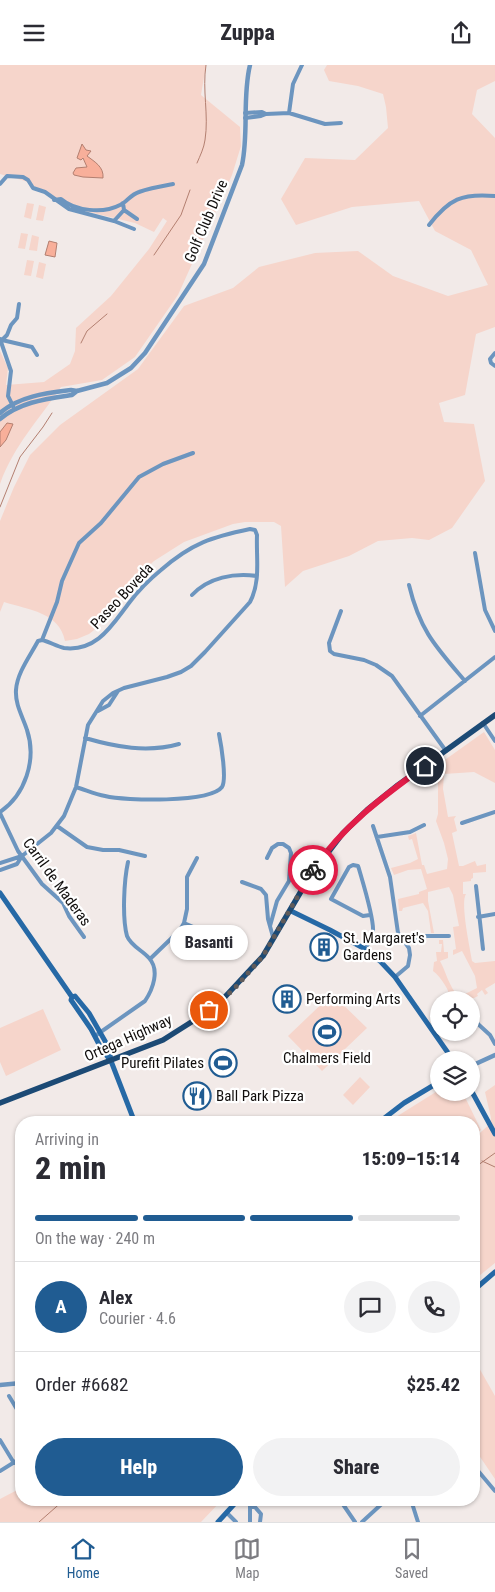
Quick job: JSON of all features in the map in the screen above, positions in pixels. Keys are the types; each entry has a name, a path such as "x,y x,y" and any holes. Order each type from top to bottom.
{"main road":[{"name":"Ortega Highway","path":"0,1103 163,1039 201,1016 234,989 263,956 317,865 343,833 367,810 398,785 495,715"},
{"path":"0,893 72,997 102,1050 111,1061"},
{"path":"291,911 330,929 365,949 380,961 395,977 447,1051"},
{"path":"72,997 75,996 101,1033 109,1048 111,1061 132,1116"},
{"path":"387,1116 430,1087"},
{"path":"477,1101 494,1133"},
{"path":"480,1285 495,1272"},
{"path":"218,1522 232,1506"}],"street":[{"name":"Golf Club Drive","path":"0,413 12,406 72,395 77,391 108,383 131,368 145,353 204,263 242,165 245,153 246,87 250,65"},
{"path":"289,113 293,84 302,65"},
{"path":"245,116 262,112 266,114 289,113 325,124 340,123"},
{"path":"0,184 7,176 23,177 28,180 33,188 45,192 69,209 114,221 134,229"},
{"path":"54,200 61,199 83,209 104,209 118,206 130,196 139,192 173,184"},
{"path":"429,225 443,208 462,197 472,195 495,196"},
{"path":"123,203 124,211"},
{"path":"114,221 124,211"},
{"path":"124,211 137,219"},
{"path":"1,339 7,335 11,325 17,318 19,304"},
{"path":"1,339 32,347 37,355"},
{"path":"1,339 11,371 8,394 12,406"},
{"path":"495,353 490,359 495,366"},
{"name":"Golf Club Drive","path":"0,419 12,406"},
{"path":"0,813 18,795 29,766 30,742 18,707 16,690 21,673 38,641 42,640 57,602 62,581 79,543 101,523 139,477 193,453"},
{"name":"Paseo Boveda","path":"42,640 56,646 74,648 97,640 111,627 130,602 161,570 191,547 206,540 250,529 255,530 257,535 257,576"},
{"path":"475,553 485,611 495,631"},
{"path":"0,863 22,856 40,843 57,826 69,806 76,787 88,725 103,701 113,693 132,685 168,677 191,666 250,602 254,595 257,576 238,574 218,578 196,590 192,595"},
{"path":"409,585 414,605 427,633 465,681"},
{"path":"341,611 329,643 330,651 334,654 364,660 376,665 392,676 446,751"},
{"path":"420,716 495,657"},
{"path":"483,723 495,741"},
{"path":"76,787 116,798 184,799 216,791 221,788 223,783 223,752 219,734"},
{"path":"85,738 121,747 161,748 179,744"},
{"path":"462,823 495,812"},
{"name":"Carril de Maderas","path":"0,813 22,856 42,884 63,903 69,916 84,937"},
{"path":"377,837 410,832 424,825"},
{"path":"57,826 87,847 119,850 145,856"},
{"path":"372,826 392,889 398,933 409,948 408,966 395,977"},
{"path":"267,858 272,849 278,844 283,844 291,853 289,881 277,901 270,926"},
{"path":"0,870 17,864 22,856"},
{"path":"150,959 180,930 184,923 187,909 187,877 197,858"},
{"path":"95,1035 101,1033 145,1001 150,993 154,979 150,959 132,944 127,934 124,878 128,862"},
{"path":"365,949 373,933 370,915 358,866 353,865 349,867 331,899 363,916 370,915"},
{"path":"242,882 262,889 266,895 270,926 274,939"},
{"path":"476,886 483,949"},
{"path":"478,917 495,913"},
{"path":"184,923 198,929"},
{"path":"405,943 424,935 449,937"},
{"path":"480,1026 490,1035 495,1044"},
{"path":"480,1062 495,1055"},
{"path":"0,1385 15,1384"},
{"path":"9,1397 15,1406"},
{"path":"0,1439 14,1463 0,1471"},
{"path":"480,1473 495,1491"},
{"path":"344,1506 355,1522"},
{"path":"362,1522 379,1506"},
{"path":"413,1506 418,1522"},
{"path":"250,1522 250,1507 255,1507 261,1514 260,1522"},
{"path":"226,1513 236,1522"}],"shaded area":[{"path":"0,65 206,65 201,95 240,127 241,146 232,175 178,295 135,357 102,380 61,387 19,445 0,484 0,351 8,368 6,385 44,382 70,364 75,351 76,328 111,296 149,249 167,221 163,218 154,232 135,223 72,208 25,181 0,174"},
{"path":"327,65 495,65 495,81 477,90 472,114 495,138 495,327 476,334 465,395 439,403 444,422 474,424 485,481 452,528 429,540 412,538 378,541 349,556 303,571 285,587 281,526 274,522 245,522 233,524 184,542 154,561 134,580 111,607 98,627 89,634 77,639 65,641 62,631 50,618 33,610 4,602 0,612 0,521 30,455 60,425 138,369 184,306 233,288 259,267 315,253 358,251 393,276 448,296 488,285 471,250 435,231 419,201 352,207 296,225 281,199 305,158 355,160 388,128 383,94 358,86 329,81 324,70"},
{"path":"82,144 86,150 91,151 87,156 100,168 103,178 74,175 73,173 76,168 87,167 83,158 81,160 77,158"},
{"path":"27,203 34,204 31,219 24,217"},
{"path":"39,205 46,207 43,221 36,220"},
{"path":"21,233 28,234 25,249 18,248"},
{"path":"32,235 39,237 37,251 29,250"},
{"path":"49,241 57,243 55,257 45,255"},
{"path":"27,260 34,261 31,276 24,275"},
{"path":"39,262 46,264 43,279 36,277"},
{"path":"7,423 13,424 6,440 0,447 0,432"},
{"path":"484,732 495,750 495,783 474,772 444,774 443,789 448,817 456,816 454,819 457,831 452,833 459,866 475,861 477,866 486,864 486,872 473,873 471,881 463,882 463,894 466,894 464,899 465,916 472,961 475,963 495,961 495,983 485,989 488,993 485,995 482,990 471,991 477,988 475,976 462,951 453,955 453,950 456,949 453,927 459,926 453,895 449,887 428,892 434,933 431,933 428,911 423,903 403,908 402,911 399,911 398,899 419,894 419,892 427,889 421,869 408,870 394,875 391,868 418,859 412,839 409,840 408,836 416,833 422,865 424,865 427,874 447,869 448,859 436,821 438,814 438,784 437,781 421,777"},
{"path":"439,940 443,940 444,952 448,952 448,958 440,961 455,991 448,991 445,984 433,971 434,962 437,961 436,952 441,952 442,944 439,944"},
{"name":"Chalmers Field","path":"332,994 367,1028 322,1071 288,1036"},
{"path":"43,1009 61,1050 6,1076 0,1062 0,1028"},
{"path":"360,1077 370,1087 353,1105 343,1095"},
{"path":"495,1085 495,1263 480,1275 480,1133 490,1124 491,1118 485,1092"},
{"path":"430,1096 430,1101 467,1101 474,1116 398,1116"},
{"path":"480,1370 495,1396 495,1479 480,1457"},
{"path":"15,1491 15,1506 216,1506 201,1522 0,1522 0,1499"}],"waterway":[{"path":"197,163 204,146 206,131 206,65"},
{"path":"154,255 181,215 190,190"},
{"path":"81,343 87,331 107,314"},
{"path":"0,507 20,457 52,413"},
{"path":"480,1164 495,1153"},
{"path":"482,1161 495,1167"},
{"path":"39,1522 57,1506"}],"way so far":[{"path":"209,1010 234,989 263,956 291,911 313,870"}],"place":[{"name":"St. Margaret's Gardens","path":"324,947"},
{"name":"Performing Arts","path":"287,999"},
{"name":"Basanti","path":"209,1010"},
{"name":"Chalmers Field","path":"327,1032"},
{"name":"Purefit Pilates","path":"223,1063"},
{"name":"Ball Park Pizza","path":"197,1096"}],"route":[{"path":"313,870 343,833 367,810 425,766"}]}
